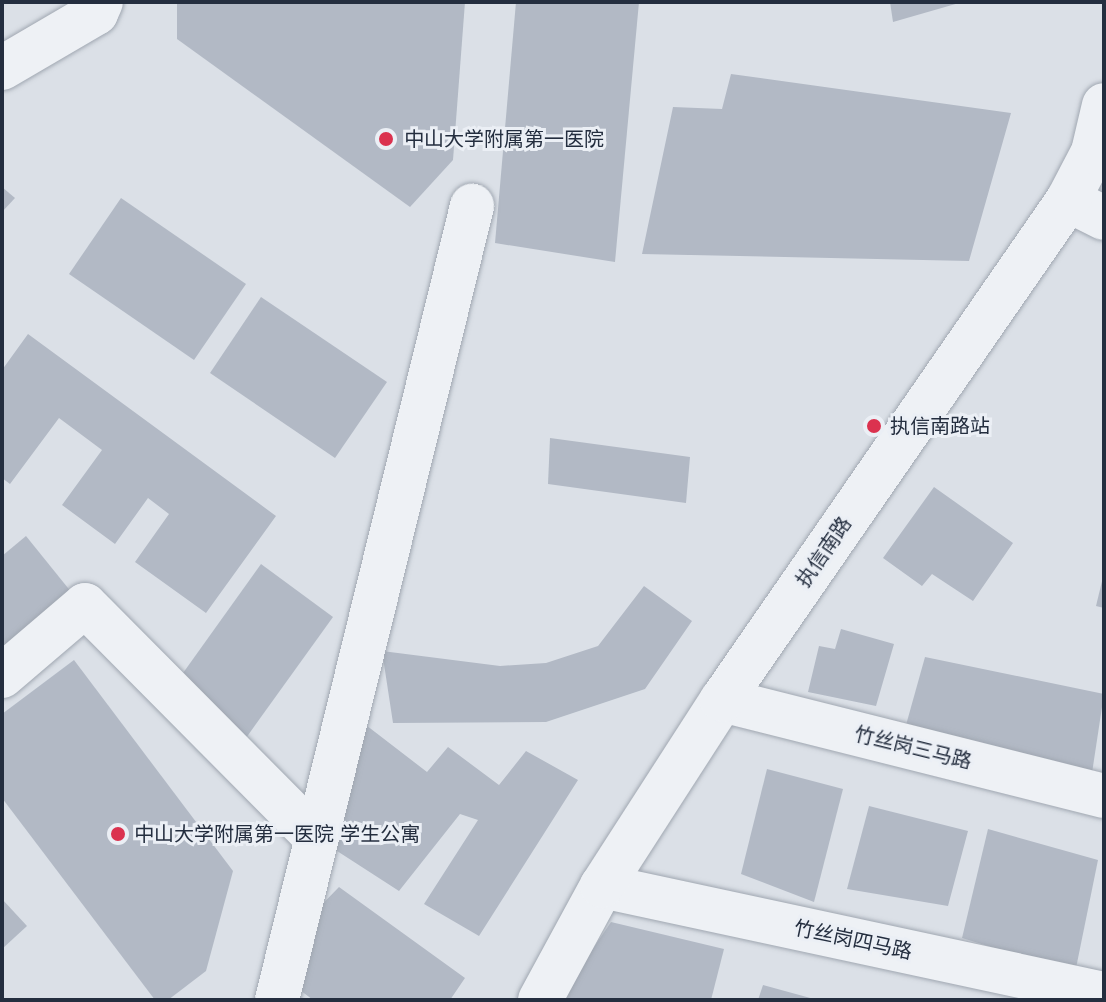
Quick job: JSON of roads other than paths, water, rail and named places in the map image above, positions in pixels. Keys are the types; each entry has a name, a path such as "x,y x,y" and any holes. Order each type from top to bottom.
{"street":[{"path":"2,68 96,13 101,2"},
{"name":"执信南路","path":"540,1000 602,886 722,700 1086,209 1093,152 1104,105"},
{"path":"277,1000 472,206"},
{"path":"2,676 85,605 316,838"},
{"name":"竹丝岗三马路","path":"722,700 1104,796"},
{"name":"竹丝岗四马路","path":"602,886 1104,994"}],"place":[{"name":"中山大学附属第一医院","path":"386,139"},
{"name":"执信南路站","path":"874,426"},
{"name":"中山大学附属第一医院 学生公寓","path":"118,834"}]}
